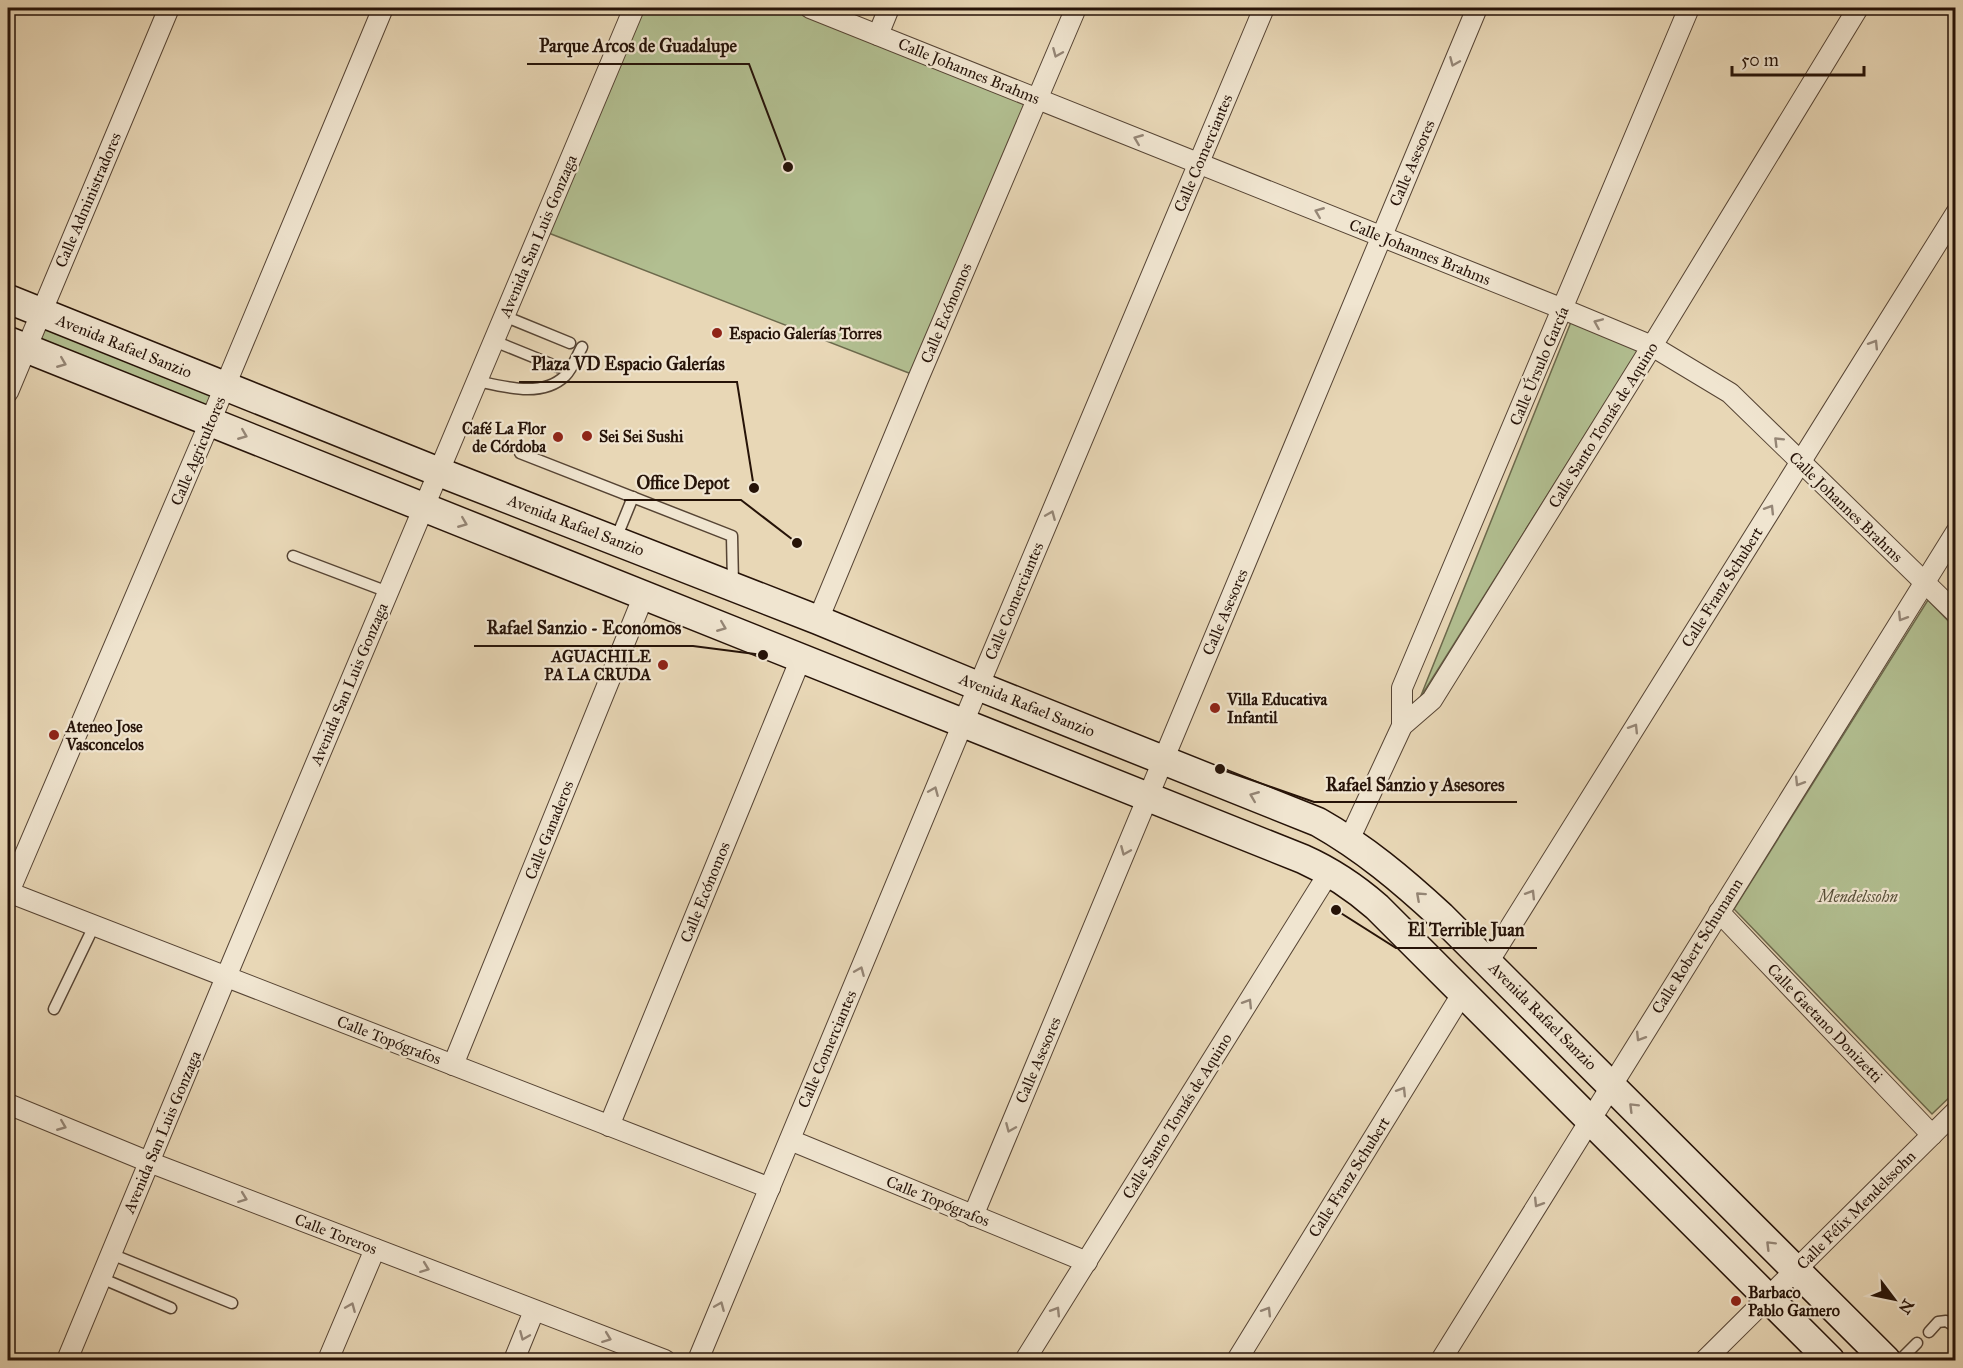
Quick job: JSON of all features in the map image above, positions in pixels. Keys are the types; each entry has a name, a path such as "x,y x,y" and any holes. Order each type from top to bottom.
{"main road":[{"name":"Avenida Rafael Sanzio","path":"8,299 439,472 818,620 1318,822 1349,840 1391,871 1489,961 1886,1360"},
{"path":"17,345 1303,858 1330,871 1354,887 1377,907 1830,1360"}],"street":[{"name":"Calle Administradores","path":"8,392 17,345 41,312 168,8"},
{"name":"Calle Agricultores","path":"8,892 210,422 383,8"},
{"name":"Avenida San Luis Gonzaga","path":"67,1360 634,8"},
{"name":"Calle Johannes Brahms","path":"810,8 1652,346 1730,393 1956,613"},
{"path":"878,35 889,8"},
{"name":"Calle Ecónomos","path":"818,620 922,368 1076,8"},
{"name":"Calle Comerciantes","path":"698,1360 978,686 1264,8"},
{"name":"Calle Asesores","path":"973,1216 1477,8"},
{"name":"Calle Úrsulo García","path":"1401,726 1402,688 1689,8"},
{"name":"Calle Santo Tomás de Aquino","path":"1349,840 1401,726 1432,700 1858,8"},
{"name":"Calle Franz Schubert","path":"1489,961 1956,213"},
{"name":"Calle Robert Schumann","path":"1440,1360 1956,532"},
{"name":"Calle Ganaderos","path":"453,1065 644,596"},
{"name":"Calle Ecónomos","path":"609,1126 801,658"},
{"name":"Calle Santo Tomás de Aquino","path":"1025,1360 1330,871"},
{"name":"Calle Topógrafos","path":"8,892 770,1188"},
{"name":"Calle Gaetano Donizetti","path":"1719,912 1932,1135"},
{"name":"Calle Franz Schubert","path":"1237,1360 1462,994"},
{"name":"Calle Toreros","path":"8,1104 149,1162 666,1360"},
{"name":"Calle Félix Mendelssohn","path":"1705,1360 1956,1111"},
{"name":"Calle Topógrafos","path":"790,1140 1087,1262"},
{"path":"328,1360 375,1249"},
{"path":"514,1360 534,1311"}],"lane":[{"path":"504,316 570,343"},
{"path":"494,341 558,367"},
{"path":"477,381 513,388 549,387 566,375 582,347"},
{"path":"520,453 732,536 733,587"},
{"path":"615,541 633,497"},
{"path":"293,556 388,592"},
{"path":"54,1009 94,926"},
{"path":"111,1254 232,1303"},
{"path":"101,1278 171,1308"},
{"path":"1929,1332 1938,1322 1946,1321 1956,1327"},
{"path":"1900,1360 1917,1343"}],"green space":[{"path":"641,8 791,8 1032,101 914,375 546,232"},
{"path":"1571,322 1639,349 1420,698"},
{"path":"47,324 214,391 205,413 38,345"},
{"name":"Mendelssohn","path":"1928,600 1956,629 1956,1091 1932,1114 1734,909"}],"place":[{"name":"Parque Arcos de Guadalupe","path":"788,167"},
{"name":"Espacio Galerías Torres","path":"717,333"},
{"name":"Sei Sei Sushi","path":"587,436"},
{"name":"Café La Flor de Córdoba","path":"558,437"},
{"name":"Plaza VD Espacio Galerías","path":"754,488"},
{"name":"Office Depot","path":"797,543"},
{"name":"Rafael Sanzio - Economos","path":"763,655"},
{"name":"AGUACHILE PA LA CRUDA","path":"663,665"},
{"name":"Villa Educativa Infantil","path":"1215,708"},
{"name":"Ateneo Jose Vasconcelos","path":"54,735"},
{"name":"Rafael Sanzio y Asesores","path":"1220,769"},
{"name":"El Terrible Juan","path":"1336,910"},
{"name":"Barbaco Pablo Gamero","path":"1736,1301"}]}
